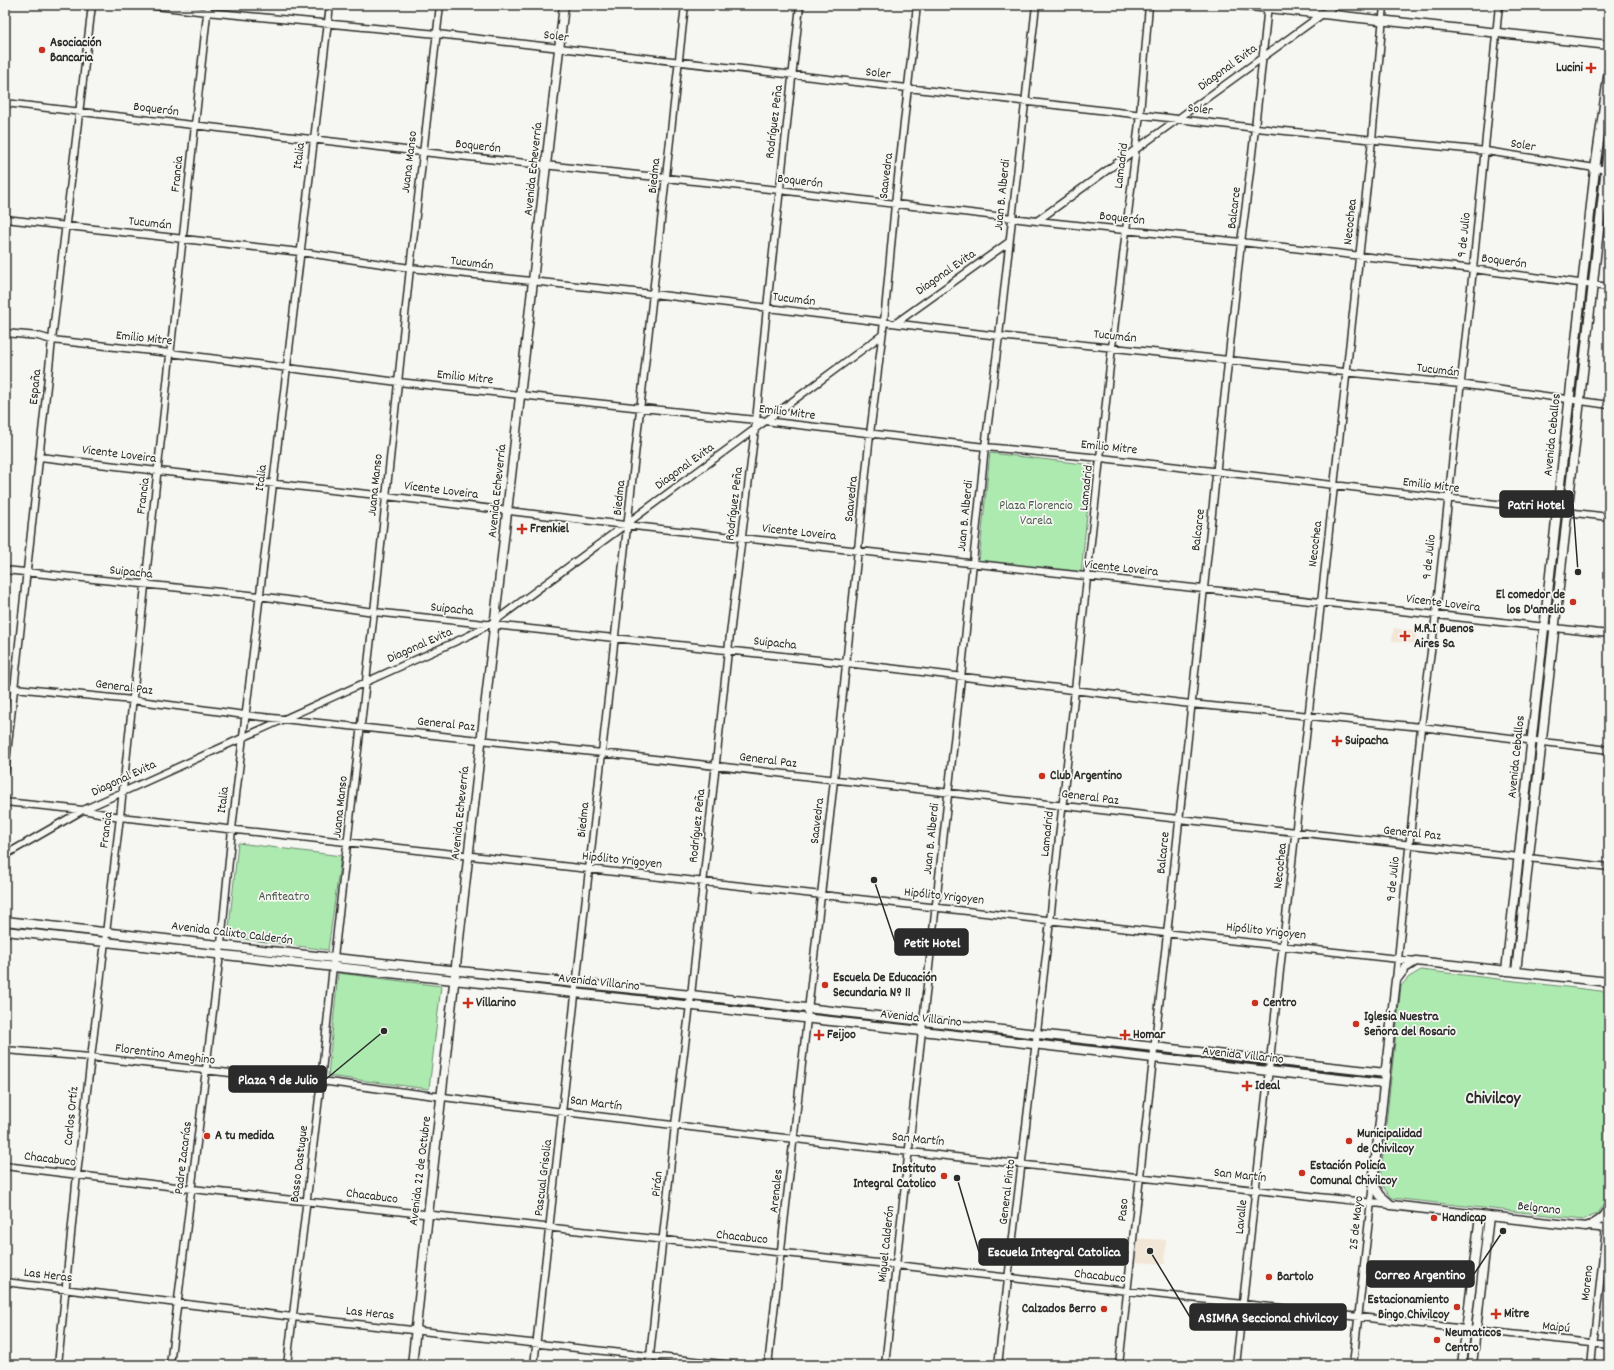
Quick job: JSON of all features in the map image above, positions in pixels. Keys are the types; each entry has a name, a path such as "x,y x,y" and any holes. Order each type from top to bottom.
{"main road":[{"name":"Avenida Echeverría","path":"455,975 482,740 492,624 508,510 564,5"},
{"path":"1242,5 1609,45"},
{"name":"Avenida Ceballos","path":"1506,971 1595,169 1609,70"},
{"name":"Avenida Ceballos","path":"1516,972 1556,628 1607,170 1609,140"},
{"name":"Avenida Calixto Calderón","path":"5,921 220,944 334,962"},
{"name":"Avenida Calixto Calderón","path":"5,931 220,954 334,962 455,975"},
{"path":"1396,980 1405,968 1416,962"},
{"name":"Hipólito Yrigoyen","path":"1416,962 1609,982"},
{"name":"Avenida Villarino","path":"455,975 577,983 691,995 1385,1073"},
{"name":"Avenida Villarino","path":"455,975 576,993 1384,1084"},
{"name":"Avenida 22 de Octubre","path":"412,1365 455,975"},
{"name":"9 de Julio","path":"1384,1084 1396,980"},
{"name":"25 de Mayo","path":"1373,1183 1384,1084"},
{"path":"1373,1183 1380,1195 1391,1205"},
{"name":"San Martín","path":"1391,1205 1489,1216"},
{"name":"Moreno","path":"1608,1209 1609,1205"},
{"path":"1586,1226 1599,1220 1608,1209"},
{"path":"1462,1365 1480,1215"},
{"path":"1472,1365 1489,1216"},
{"name":"Belgrano","path":"1489,1216 1586,1226"}],"street":[{"name":"España","path":"5,772 52,340 92,5"},
{"name":"Soler","path":"148,5 437,34 792,76 1178,118 1256,128 1486,151 1607,170"},
{"name":"Francia","path":"104,942 120,817 208,5"},
{"name":"Italia","path":"220,954 245,715 330,5"},
{"name":"Juana Manso","path":"334,962 374,612 422,152 440,5"},
{"name":"Biedma","path":"576,993 685,5"},
{"name":"Rodríguez Peña","path":"690,1005 728,650 756,421 766,307 800,5"},
{"name":"Saavedra","path":"806,1018 834,780 870,434 884,322 894,204 918,5"},
{"name":"Juan B. Alberdi","path":"922,1031 985,447 1036,5"},
{"name":"Lamadrid","path":"1036,1044 1112,347 1134,151 1140,114 1149,5"},
{"name":"Diagonal Evita","path":"1037,221 1335,5"},
{"name":"Necochea","path":"1268,1071 1309,716 1320,602 1372,140 1384,5"},
{"name":"9 de Julio","path":"1396,980 1421,727 1436,614 1486,151 1499,5"},
{"name":"Balcarce","path":"1153,1058 1203,589 1218,471 1268,7"},
{"name":"Boquerón","path":"5,102 422,152 779,190 1037,221 1242,242 1359,257 1473,269 1609,287"},
{"name":"Tucumán","path":"5,219 300,252 410,268 766,307 999,336 1460,384 1609,405"},
{"name":"Diagonal Evita","path":"896,323 1009,242"},
{"name":"Emilio Mitre","path":"5,333 398,382 765,421 985,447 1218,471 1334,486 1609,517"},
{"name":"Diagonal Evita","path":"5,855 83,810 492,624 882,335"},
{"name":"Vicente Loveira","path":"40,457 972,564 1609,634"},
{"name":"Suipacha","path":"5,570 259,596 374,612 846,663 961,678 1191,704 1421,727 1609,750"},
{"name":"General Paz","path":"5,686 132,700 245,715 602,753 1410,845 1609,866"},
{"name":"Hipólito Yrigoyen","path":"5,802 83,810 120,817 703,881 936,909 1283,946 1416,962"},
{"name":"Carlos Ortíz","path":"58,1365 77,1174 104,942"},
{"name":"Padre Zacarías","path":"170,1365 220,954"},
{"name":"Basso Dastugue","path":"287,1365 334,962"},
{"name":"Pascual Grisolia","path":"534,1365 576,993"},
{"name":"Pirán","path":"649,1365 675,1125 690,1005"},
{"name":"Arenales","path":"768,1365 794,1139 806,1018"},
{"name":"Miguel Calderón","path":"885,1365 922,1031"},
{"name":"General Pinto","path":"998,1365 1036,1044"},
{"name":"Florentino Ameghino","path":"5,1050 90,1057 310,1082 321,1081 442,1098"},
{"name":"Paso","path":"1119,1365 1153,1058"},
{"name":"Lavalle","path":"1236,1365 1268,1071"},
{"name":"San Martín","path":"442,1098 909,1152 1391,1205"},
{"name":"Chacabuco","path":"5,1166 192,1189 896,1265 1476,1330"},
{"name":"25 de Mayo","path":"1353,1365 1373,1183"},
{"name":"Moreno","path":"1591,1365 1608,1229 1608,1209"},
{"name":"Belgrano","path":"1586,1226 1608,1229"},
{"name":"Las Heras","path":"5,1282 293,1317 732,1365"},
{"name":"Maipú","path":"1476,1330 1609,1345"}],"shaded area":[{"name":"M.R.I Buenos Aires Sa","path":"1394,628 1417,631 1415,644 1392,641"},
{"path":"1135,1238 1166,1240 1165,1264 1133,1262"}],"green space":[{"name":"Plaza Florencio Varela","path":"990,453 1092,465 1081,574 979,561"},
{"name":"Anfiteatro","path":"238,843 341,856 328,950 228,937"},
{"path":"1421,970 1609,992 1609,1166 1606,1200 1598,1214 1584,1219 1392,1198 1385,1189 1380,1180 1401,986 1409,977"},
{"path":"338,973 441,986 429,1089 328,1076"}],"place":[{"name":"Asociación Bancaria","path":"42,50"},
{"name":"Lucini","path":"1591,68"},
{"name":"Frenkiel","path":"522,529"},
{"name":"Patri Hotel","path":"1578,572"},
{"name":"El comedor de los D'amelio","path":"1573,602"},
{"name":"M.R.I Buenos Aires Sa","path":"1405,636"},
{"name":"Suipacha","path":"1337,741"},
{"name":"Club Argentino","path":"1042,776"},
{"name":"Petit Hotel","path":"874,880"},
{"name":"Escuela De Educación Secundaria Nº 11","path":"825,985"},
{"name":"Villarino","path":"468,1003"},
{"name":"Centro","path":"1255,1003"},
{"name":"Iglesia Nuestra Señora del Rosario","path":"1356,1024"},
{"name":"Plaza 9 de Julio","path":"384,1031"},
{"name":"Feijoo","path":"819,1035"},
{"name":"Homar","path":"1125,1035"},
{"name":"Ideal","path":"1247,1086"},
{"name":"A tu medida","path":"207,1136"},
{"name":"Municipalidad de Chivilcoy","path":"1349,1141"},
{"name":"Estación Policía Comunal Chivilcoy","path":"1302,1173"},
{"name":"Instituto Integral Catolico","path":"944,1176"},
{"name":"Escuela Integral Catolica","path":"957,1178"},
{"name":"Handicap","path":"1434,1218"},
{"name":"Correo Argentino","path":"1503,1231"},
{"name":"ASIMRA Seccional chivilcoy","path":"1150,1251"},
{"name":"Bartolo","path":"1269,1277"},
{"name":"Estacionamiento Bingo Chivilcoy","path":"1457,1307"},
{"name":"Calzados Berro","path":"1104,1309"},
{"name":"Mitre","path":"1496,1314"},
{"name":"Neumaticos Centro","path":"1437,1340"}],"district":[{"name":"Chivilcoy","path":"1493,1100"}]}
